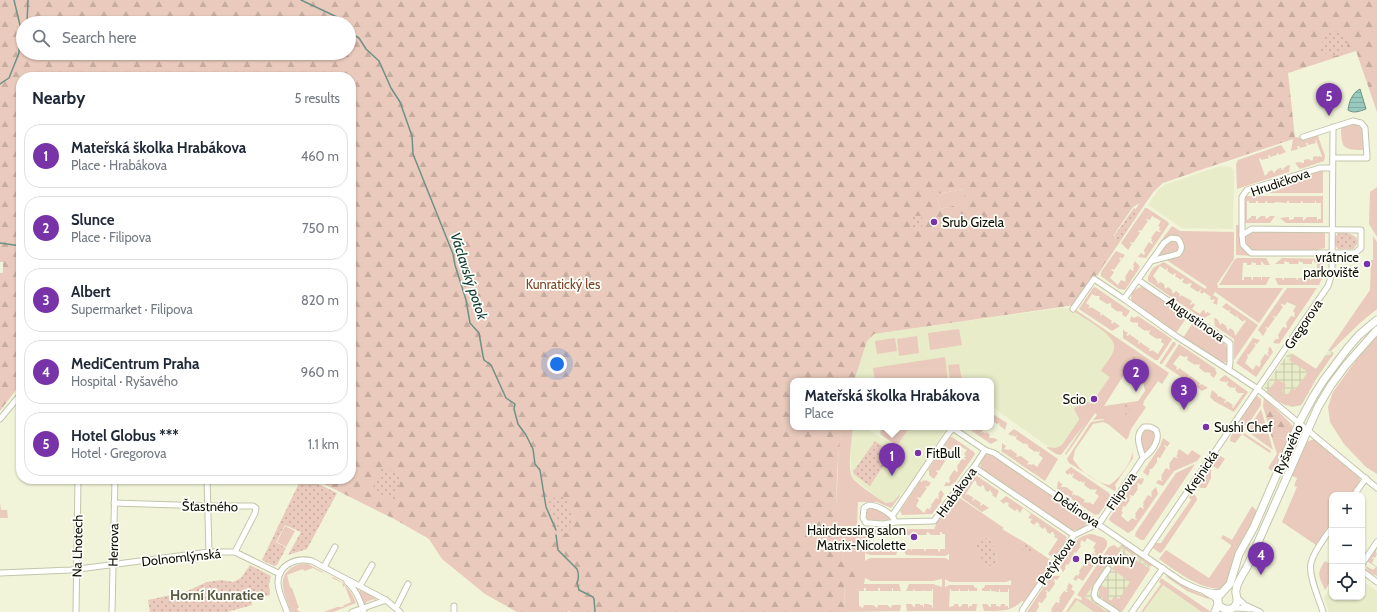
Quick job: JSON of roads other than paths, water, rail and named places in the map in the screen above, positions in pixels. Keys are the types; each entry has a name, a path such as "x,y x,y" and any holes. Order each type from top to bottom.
{"main road":[{"name":"Ryšavého","path":"1216,612 1218,597 1231,582 1239,554 1254,527 1299,423 1318,389 1338,360 1359,336 1377,320"},
{"name":"Ryšavého","path":"1230,610 1236,604 1236,589 1241,576 1247,567 1307,429 1318,408 1331,385 1362,345 1377,330"},
{"path":"1222,592 1232,591 1236,596"},
{"path":"1218,602 1224,609 1230,610"}],"street":[{"path":"1303,137 1353,121 1361,123 1365,128 1366,158 1333,158"},
{"name":"Gregorova","path":"1258,389 1328,286 1332,274 1333,127"},
{"name":"Hrudičkova","path":"1332,168 1320,168 1247,190 1242,197 1243,246 1252,253 1332,253"},
{"path":"1242,235 1252,229 1361,230 1361,248 1355,253 1332,253"},
{"path":"1124,299 1151,261 1167,240 1175,238 1178,239 1182,247 1178,254 1151,261"},
{"name":"Augustinova","path":"1073,309 1094,278 1176,336 1258,389 1377,488"},
{"name":"Augustinova","path":"1138,280 1230,343 1229,370"},
{"name":"Krejnická","path":"1144,555 1258,389"},
{"path":"0,419 16,400"},
{"name":"Filipova","path":"1097,524 1102,519 1143,458 1149,454 1156,443 1158,432 1155,428 1144,427 1139,432 1138,435 1143,458"},
{"path":"892,516 952,430"},
{"name":"Dědinova","path":"957,430 1181,581 1211,595 1218,602"},
{"name":"Hrabákova","path":"896,522 884,509 877,506 865,506 863,518 866,523 883,524 896,522 934,521 985,450"},
{"name":"Dědinova","path":"974,467 1074,535"},
{"path":"1356,492 1366,478"},
{"name":"Na Lhotech","path":"76,612 78,484"},
{"name":"Herrova","path":"112,612 115,484"},
{"path":"207,484 209,552"},
{"name":"Šťastného","path":"114,503 253,506 256,508 255,513 235,552"},
{"name":"Petýrkova","path":"1017,612 1023,610 1074,535 1097,524"},
{"path":"1323,612 1310,570 1311,562 1317,549 1331,528"},
{"path":"1365,560 1377,542"},
{"path":"324,568 335,547"},
{"name":"Dolnomlýnská","path":"0,573 77,569 209,552 235,552 280,574"},
{"path":"287,612 278,584 280,574 288,565 297,560 302,559 312,561 386,600 398,610 408,584"},
{"path":"360,586 372,565"},
{"path":"1132,612 1163,568"},
{"path":"1108,569 1096,587 1094,595 1096,599 1116,612"},
{"path":"1365,573 1377,582"},
{"path":"341,576 351,585 363,610"},
{"name":"Dědinova","path":"1201,590 1215,593 1222,592"},
{"path":"1236,596 1242,603 1254,610"},
{"path":"352,612 363,610 386,600"},
{"path":"1230,610 1237,608 1260,612"}],"water":[{"path":"1360,89 1366,109 1352,112 1348,110 1351,98"}],"waterway":[{"path":"14,0 18,16"},
{"path":"27,16 28,0"},
{"name":"Václavský potok","path":"301,0 335,16"},
{"name":"Václavský potok","path":"356,36 359,38 366,49 379,61 391,88 400,102 412,136 413,154 453,254 466,300 470,323 479,333 484,360 491,365 506,398 515,404 514,409 518,424 526,435 533,449 535,464 540,470 546,507 556,530"},
{"path":"0,84 9,78 16,60"},
{"path":"0,243 16,245"},
{"name":"Václavský potok","path":"556,535 558,550 577,569 577,583 579,590 593,597 595,612"}],"place":[{"name":"Hotel Globus ***","path":"1329,116"},
{"name":"Srub Gizela","path":"934,222"},
{"name":"vrátnice parkoviště","path":"1367,264"},
{"name":"Slunce","path":"1136,392"},
{"name":"Scio","path":"1094,399"},
{"name":"Albert","path":"1184,410"},
{"name":"Sushi Chef","path":"1206,427"},
{"name":"FitBull","path":"918,453"},
{"name":"Mateřská školka Hrabákova","path":"892,476"},
{"name":"Hairdressing salon Matrix-Nicolette","path":"914,537"},
{"name":"Potraviny","path":"1076,559"},
{"name":"MediCentrum Praha","path":"1261,575"}],"district":[{"name":"Horní Kunratice","path":"217,595"}],"park label":[{"name":"Kunratický les","path":"563,284"}]}
